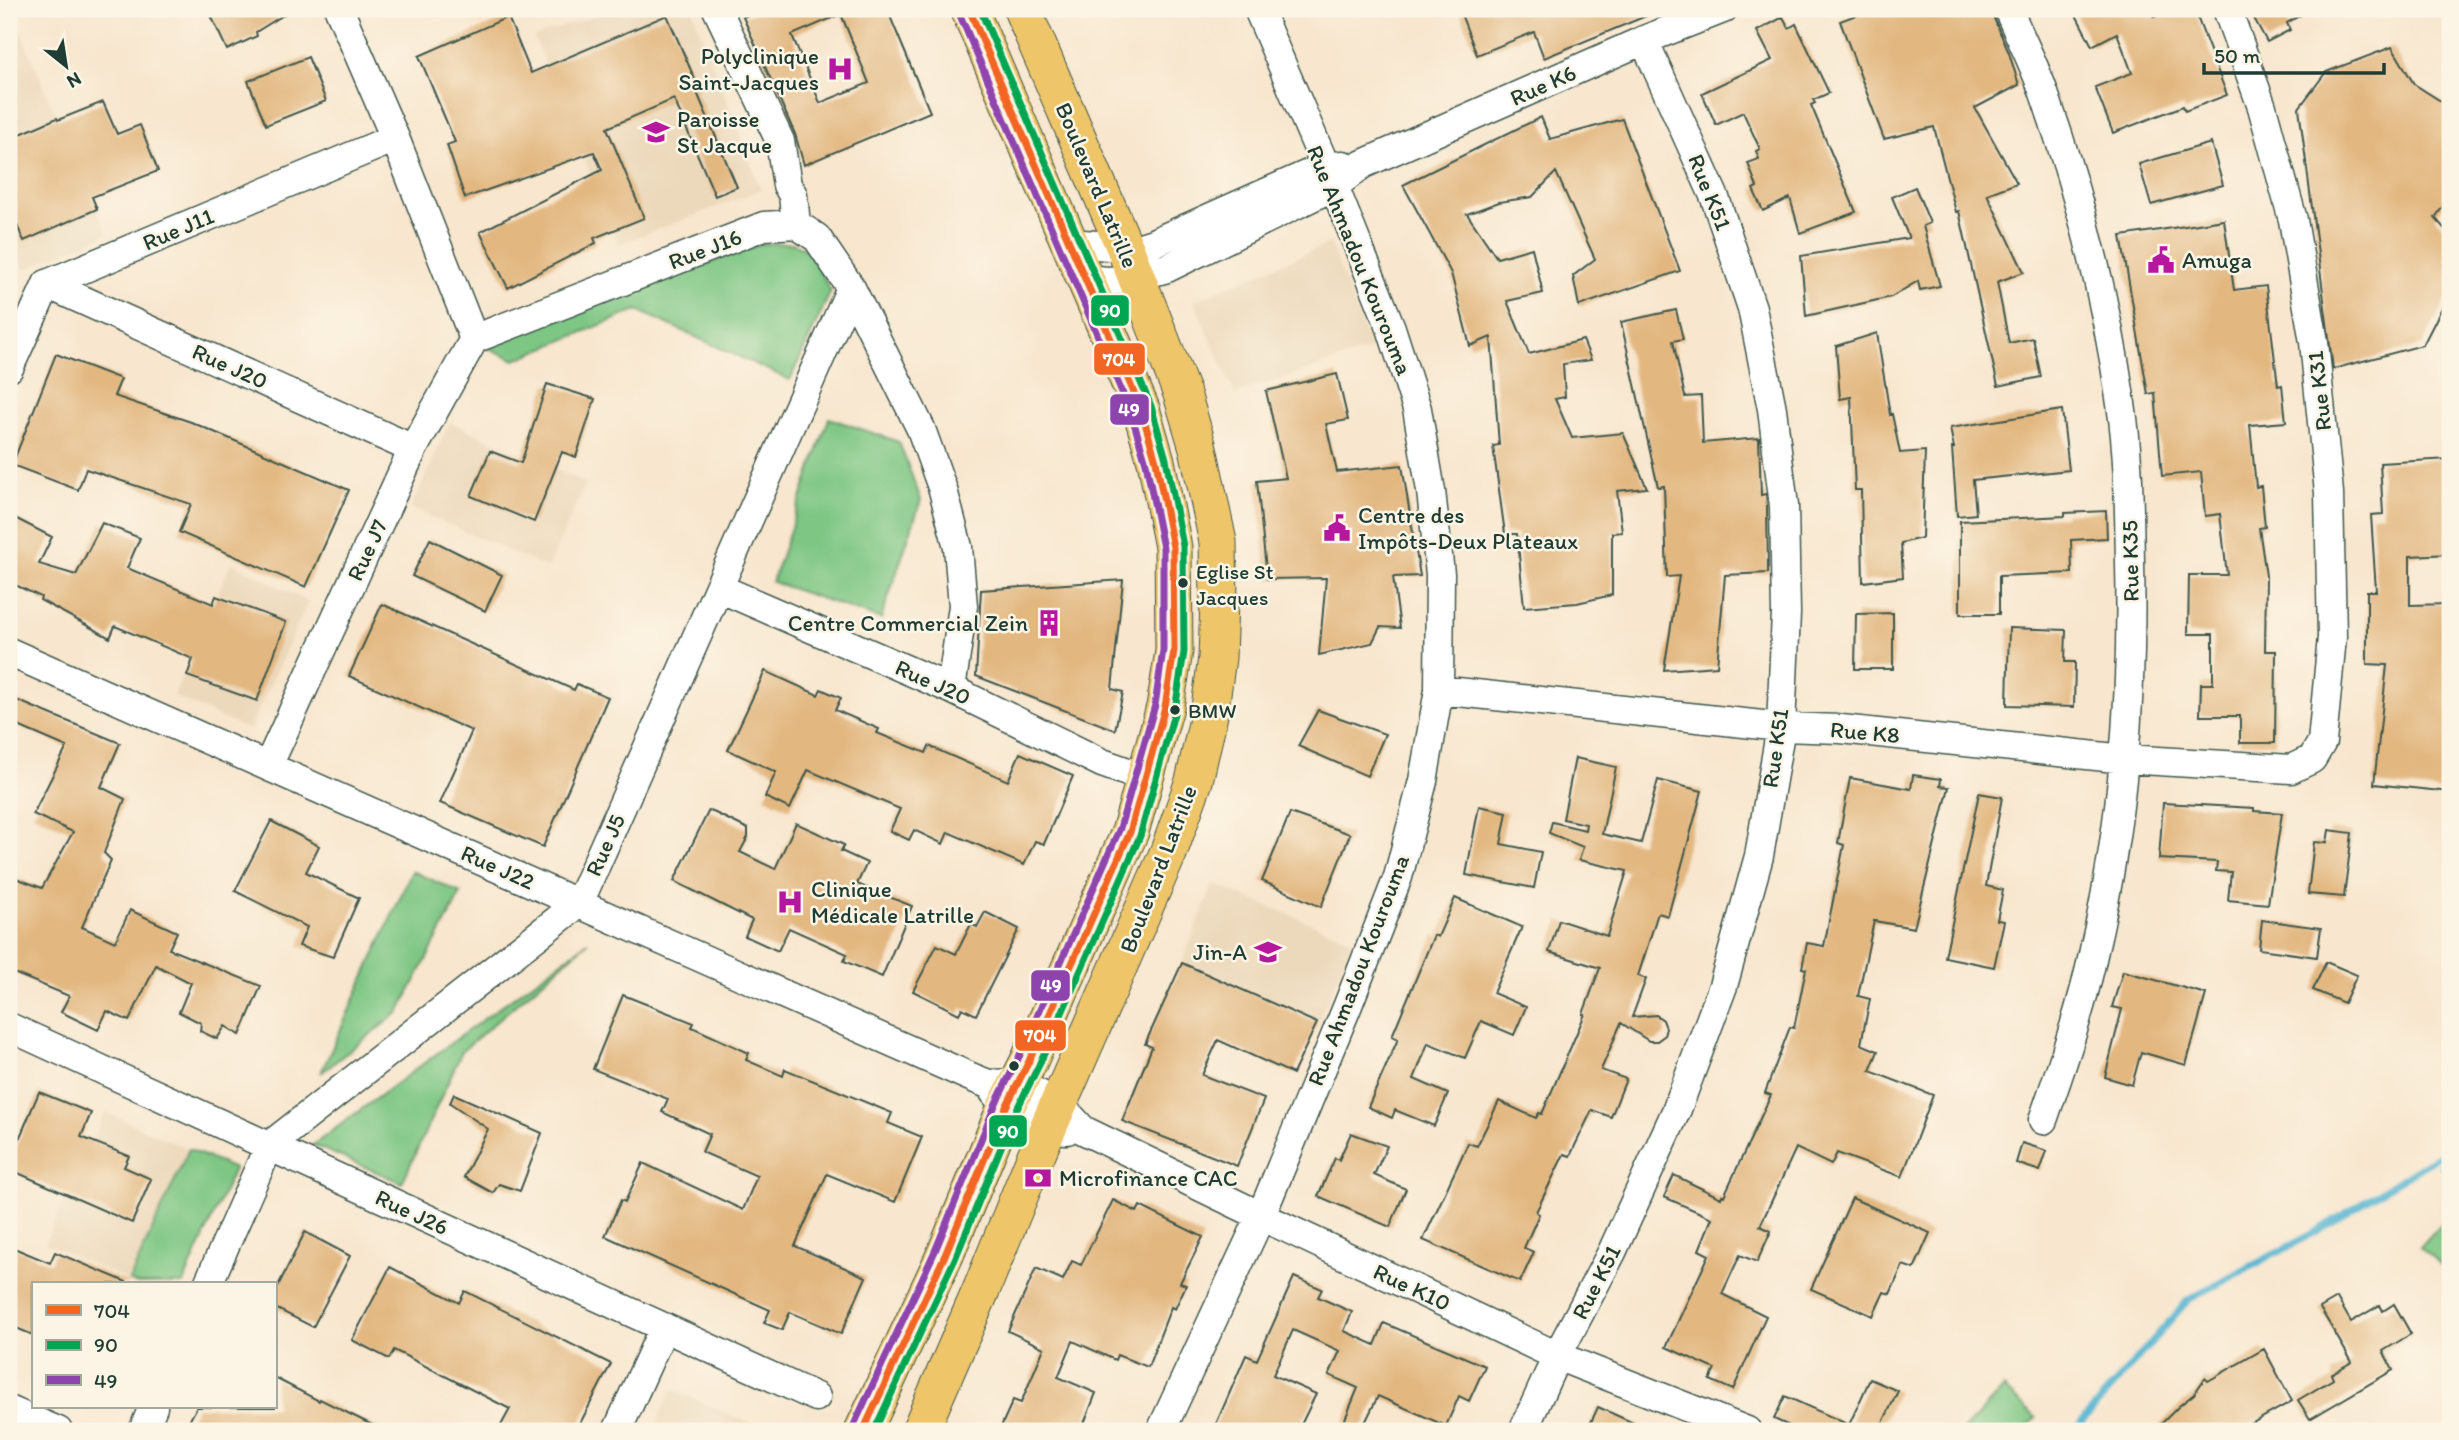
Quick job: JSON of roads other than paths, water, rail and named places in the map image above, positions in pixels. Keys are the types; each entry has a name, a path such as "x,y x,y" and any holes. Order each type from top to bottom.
{"main road":[{"name":"Boulevard Latrille","path":"863,1431 945,1255 1004,1091 1130,832 1165,707 1174,651 1173,547 1156,461 1141,409 970,9"},
{"name":"Boulevard Latrille","path":"920,1431 1064,1121 1169,851 1194,780 1209,715 1217,658 1218,542 1208,489 1182,394 1131,263 1022,9"}],"street":[{"path":"340,9 395,138 474,339"},
{"path":"717,9 780,141 787,185 793,195 796,224 817,238 851,288 921,429 943,490 958,547 963,606 950,689"},
{"name":"Rue Ahmadou Kourouma","path":"1161,1431 1261,1216 1398,877 1423,781 1439,690 1440,574 1431,491 1417,409 1391,328 1258,9"},
{"name":"Rue K6","path":"1069,243 1131,263 1167,268 1329,176 1363,164 1644,40 1723,9"},
{"name":"Rue K35","path":"2008,9 2043,92 2077,203 2102,304 2122,405 2129,510 2131,619 2124,759 2111,865 2094,953 2067,1052 2043,1120"},
{"name":"Rue K31","path":"2227,9 2262,107 2293,220 2314,342 2329,493 2332,637 2322,741 2312,759 2291,769"},
{"name":"Rue K51","path":"1523,1431 1557,1356 1612,1252 1678,1109 1723,986 1759,856 1781,727 1786,613 1784,506 1769,396 1752,308 1716,198 1644,40"},
{"name":"Rue J11","path":"47,284 395,138"},
{"name":"Rue J16","path":"474,339 764,226 796,224"},
{"name":"Rue K6","path":"1085,279 1107,281 1131,263"},
{"path":"9,368 47,284"},
{"name":"Rue J20","path":"47,284 413,449"},
{"name":"Rue J5","path":"209,1282 268,1146 579,903 851,288"},
{"name":"Rue J7","path":"268,766 413,449 474,339"},
{"name":"Rue J20","path":"719,588 950,689 1102,763 1145,778"},
{"name":"Rue J22","path":"9,652 1004,1091 1064,1121"},
{"name":"Rue K8","path":"1439,690 1781,727 1840,729 2124,759 2291,769"},
{"name":"Rue J26","path":"9,1027 816,1397"},
{"name":"Rue K10","path":"1064,1121 1557,1356 1746,1431"},
{"path":"617,1431 664,1327"},
{"path":"143,1431 153,1408"},
{"path":"9,1410 58,1431"}],"waterway":[{"path":"2074,1431 2188,1300 2312,1234 2450,1149"},
{"path":"2450,1159 2442,1166 2450,1160"}],"place":[{"name":"Polyclinique Saint-Jacques","path":"840,69"},
{"name":"Paroisse St Jacque","path":"656,132"},
{"name":"Amuga","path":"2161,260"},
{"name":"Centre des Impôts-Deux Plateaux","path":"1337,528"},
{"name":"Eglise St Jacques","path":"1183,583"},
{"name":"Centre Commercial Zein","path":"1049,623"},
{"name":"BMW","path":"1175,710"},
{"name":"Clinique Médicale Latrille","path":"790,902"},
{"name":"Jin-A","path":"1268,952"},
{"name":"Microfinance CAC","path":"1038,1178"}]}
